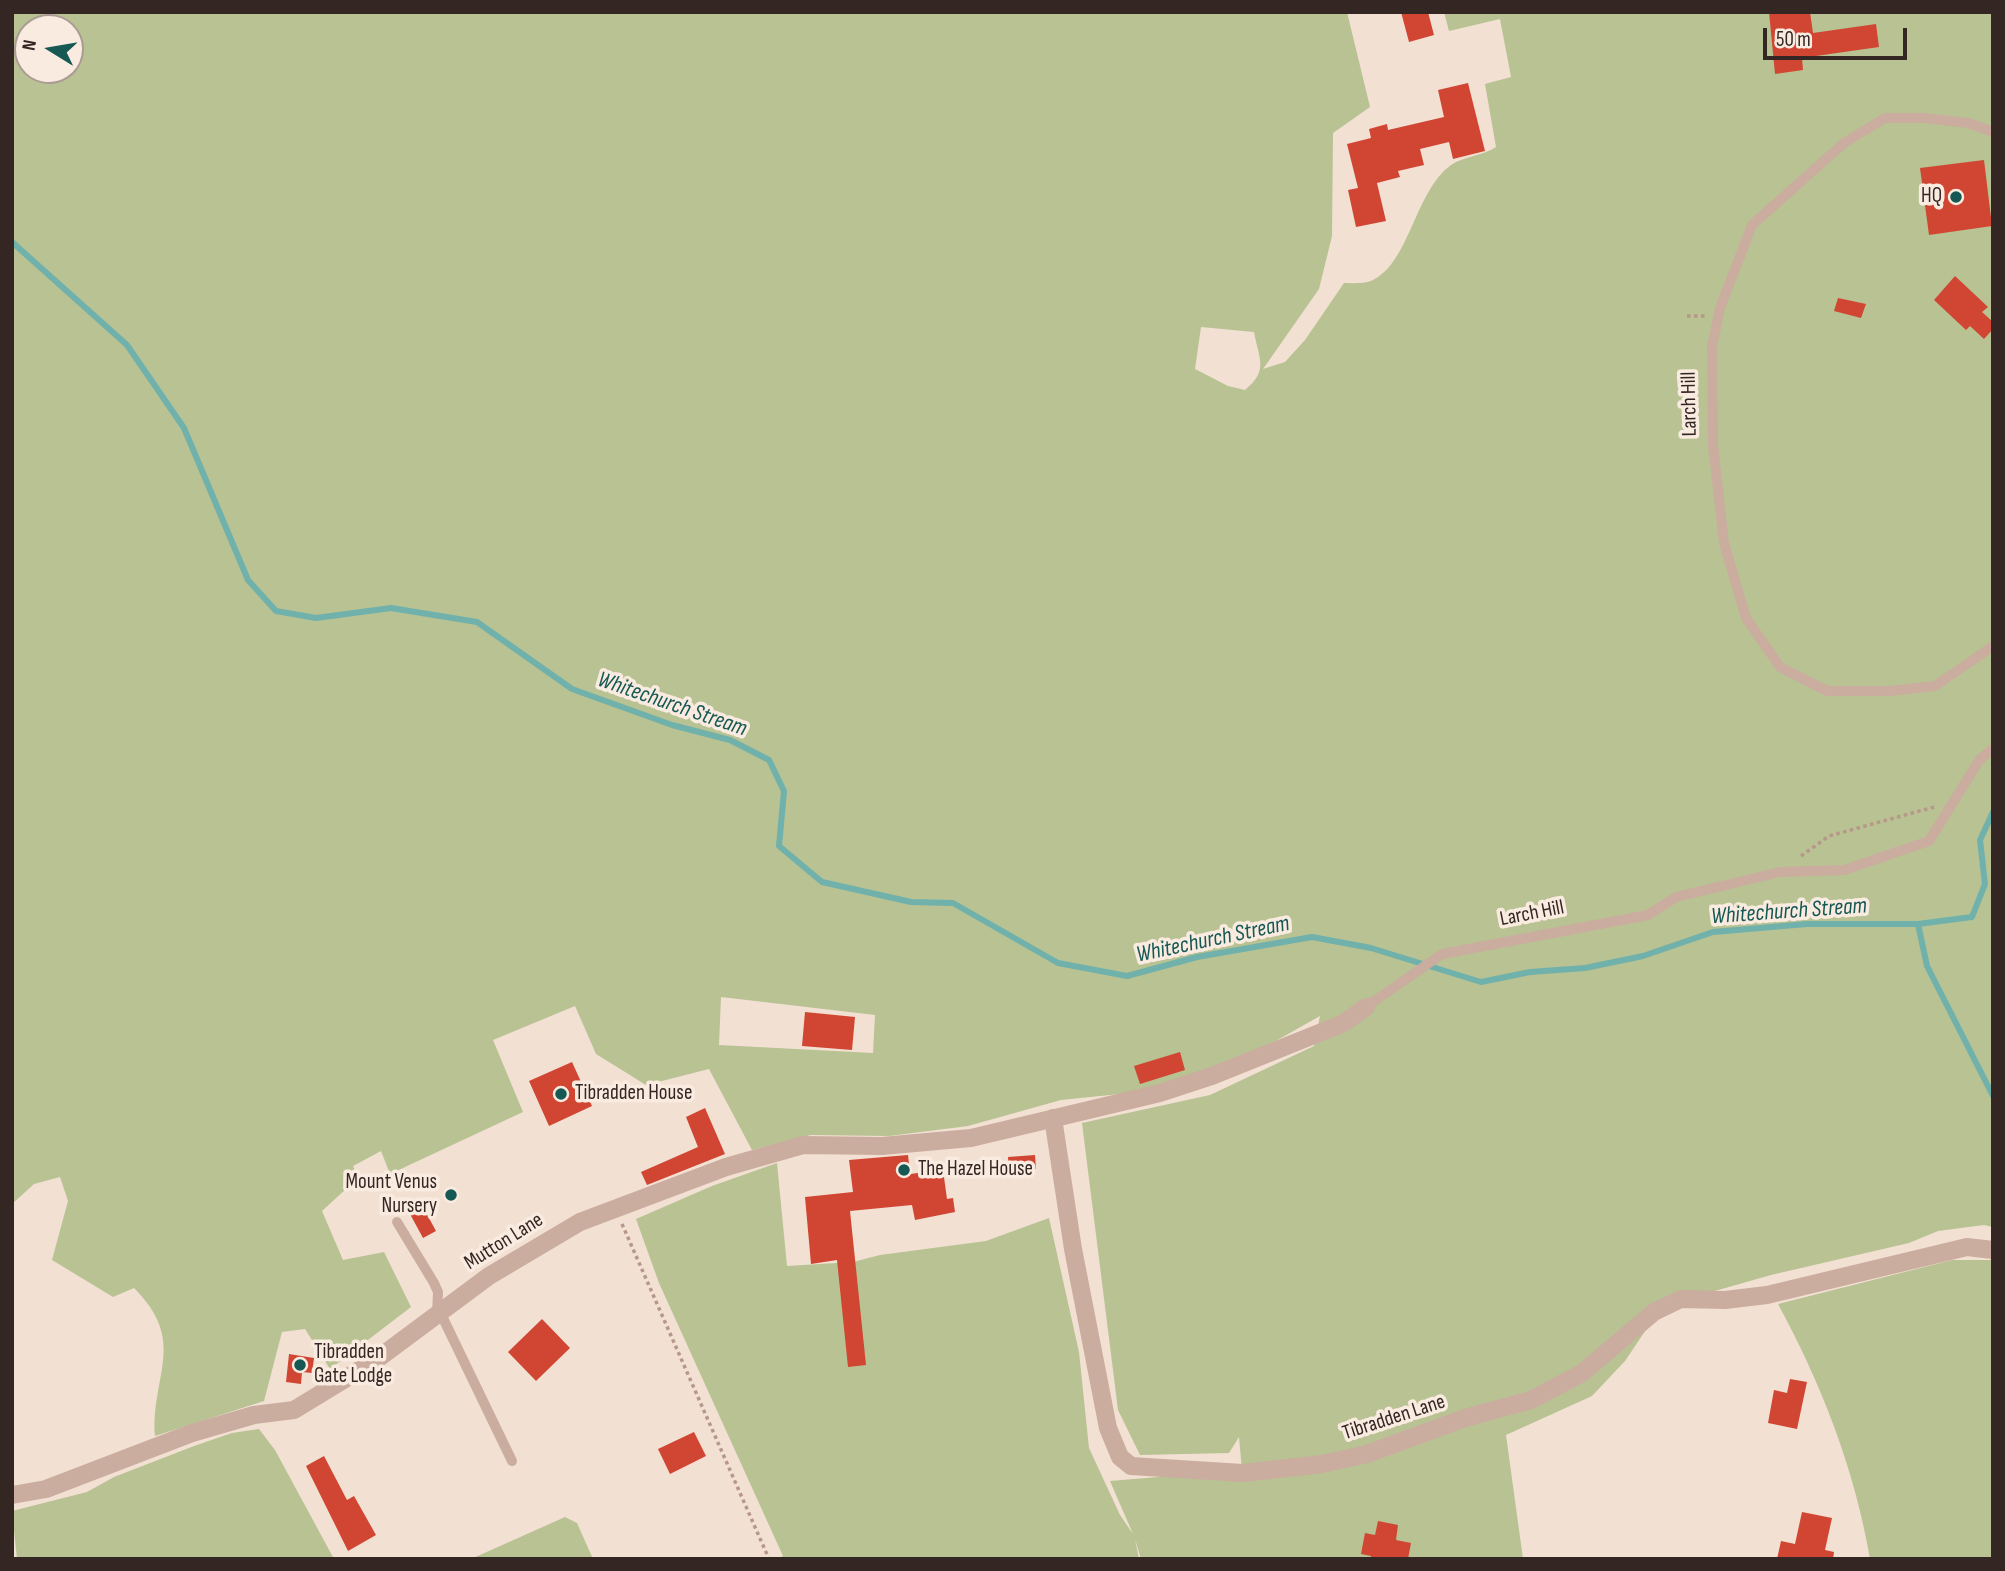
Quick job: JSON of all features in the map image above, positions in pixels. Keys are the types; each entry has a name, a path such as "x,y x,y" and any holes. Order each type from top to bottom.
{"street":[{"name":"Larch Hill","path":"1053,1118 1212,1076 1344,1023 1366,1007"},
{"name":"Mutton Lane","path":"12,1495 46,1489 192,1433 254,1415 294,1410 376,1360 489,1276 580,1222 726,1167 803,1145 882,1146 971,1138 1053,1118"},
{"name":"Tibradden Lane","path":"1053,1118 1073,1249 1108,1428 1120,1457 1131,1466 1244,1473 1322,1464 1367,1454 1465,1418 1531,1400 1582,1373 1654,1312 1681,1298 1725,1300 1767,1295 1967,1247 1993,1250"}],"lane":[{"name":"Larch Hill","path":"1993,132 1968,123 1924,118 1885,118 1844,143 1752,225 1720,308 1712,347 1713,445 1724,543 1746,618 1780,667 1827,691 1890,691 1935,686 1993,646"},
{"name":"Larch Hill","path":"1366,1007 1442,954 1648,915 1676,897 1780,872 1844,870 1929,841 1980,759 1993,748"},
{"path":"397,1222 434,1283 438,1292 438,1313 512,1461"}],"path":[{"path":"1780,872 1829,836 1956,801"},
{"path":"615,1210 769,1559"}],"green space":[{"path":"12,12 1347,12 1370,107 1333,133 1332,236 1319,289 1263,369 1285,362 1305,340 1344,283 1368,282 1384,272 1404,244 1428,192 1451,165 1496,147 1485,84 1511,77 1500,19 1449,31 1444,12 1993,12 1993,1227 1984,1225 1938,1231 1909,1243 1771,1275 1662,1306 1625,1361 1592,1396 1506,1435 1523,1559 1141,1559 1135,1539 1139,1559 777,1559 783,1556 659,1283 636,1219 712,1186 777,1163 787,1266 853,1262 880,1255 986,1241 1049,1218 1079,1352 1089,1448 1120,1515 1133,1534 1110,1481 1242,1470 1239,1437 1229,1453 1140,1455 1118,1410 1082,1123 1210,1095 1314,1046 1320,1016 1249,1056 1149,1091 1061,1100 968,1126 889,1136 811,1135 752,1150 709,1069 646,1085 596,1054 575,1006 493,1040 523,1112 390,1174 381,1151 353,1166 358,1178 322,1211 343,1260 384,1252 411,1307 330,1369 305,1329 282,1332 264,1401 155,1436 155,1414 163,1359 160,1325 150,1307 134,1288 113,1297 52,1260 68,1201 60,1177 34,1184 12,1204","holes":["1201,327 1254,332 1260,370 1245,390 1228,386 1195,369","721,997 875,1015 873,1053 719,1045"]},
{"path":"1952,1260 1993,1260 1993,1559 1870,1559 1846,1460 1822,1396 1778,1304"},
{"path":"259,1429 275,1450 334,1559 17,1559 12,1511 87,1492 114,1477 194,1446 232,1433"},
{"path":"565,1517 577,1523 593,1559 471,1559"}],"building":[{"path":"1401,12 1428,12 1434,35 1409,42"},
{"path":"1769,12 1810,12 1813,33 1876,24 1879,47 1802,58 1803,70 1775,74"},
{"path":"1468,83 1485,151 1453,159 1449,142 1420,149 1424,165 1398,171 1400,177 1377,183 1386,221 1356,227 1348,190 1358,188 1347,144 1371,138 1369,129 1387,124 1388,130 1444,117 1438,90"},
{"name":"HQ","path":"1984,160 1992,226 1929,235 1920,168"},
{"path":"1955,276 1988,307 1982,312 1993,322 1993,329 1984,339 1970,326 1966,330 1934,300"},
{"path":"1838,298 1866,304 1861,318 1834,311"},
{"path":"805,1012 855,1017 852,1050 802,1046"},
{"path":"1180,1052 1185,1070 1140,1084 1134,1066"},
{"name":"Tibradden House","path":"572,1062 592,1106 549,1126 529,1081"},
{"path":"705,1108 725,1154 647,1185 641,1172 698,1147 686,1117"},
{"path":"908,1155 910,1174 943,1170 947,1199 953,1198 955,1212 915,1220 912,1205 850,1211 866,1365 848,1367 837,1260 811,1264 805,1197 853,1192 849,1160"},
{"path":"1035,1155 1036,1169 1009,1171 1008,1157"},
{"path":"423,1207 436,1231 423,1238 410,1214"},
{"path":"542,1319 570,1348 536,1381 508,1352"},
{"name":"Tibradden Gate Lodge","path":"289,1354 314,1358 312,1373 302,1372 301,1384 286,1382"},
{"path":"1790,1379 1807,1382 1797,1429 1768,1423 1774,1390 1787,1393"},
{"path":"694,1432 706,1456 670,1474 658,1449"},
{"path":"324,1456 347,1500 354,1496 376,1535 348,1551 306,1466"},
{"path":"1802,1512 1832,1518 1825,1550 1834,1552 1833,1559 1777,1559 1781,1541 1795,1544"},
{"path":"1378,1521 1398,1525 1396,1540 1411,1543 1408,1559 1371,1559 1371,1556 1361,1554 1365,1533 1375,1535"}],"waterway":[{"name":"Whitechurch Stream","path":"12,242 127,345 184,428 248,580 276,611 316,618 391,608 477,622 572,689 672,725 730,740 769,760 784,791 779,846 822,882 911,902 953,903 1058,963 1127,976 1197,957 1312,937 1371,948 1481,982 1530,972 1585,968 1643,956 1713,932 1807,924 1918,924 1972,917 1985,884 1980,840 1993,812"},
{"path":"1918,924 1927,966 1993,1096"}],"place":[{"name":"HQ","path":"1956,197"},
{"name":"Tibradden House","path":"561,1094"},
{"name":"The Hazel House","path":"904,1170"},
{"name":"Mount Venus Nursery","path":"451,1195"},
{"name":"Tibradden Gate Lodge","path":"300,1365"}]}
